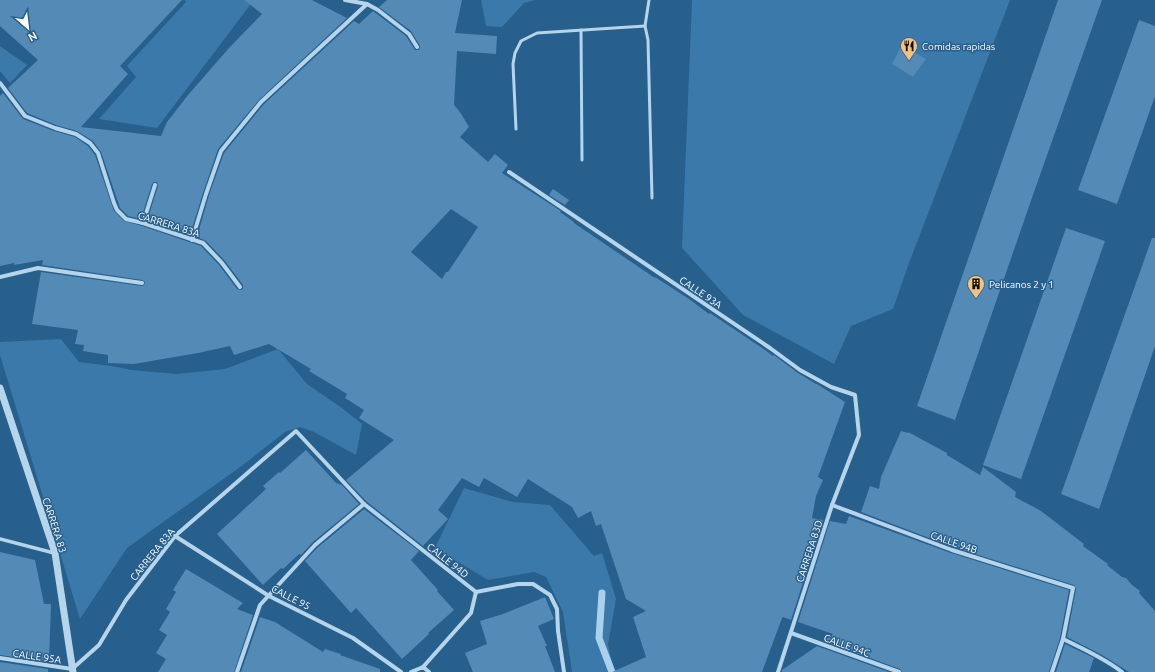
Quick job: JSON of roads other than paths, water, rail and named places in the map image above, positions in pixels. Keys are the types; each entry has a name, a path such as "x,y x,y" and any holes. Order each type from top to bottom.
{"street":[{"path":"345,0 367,4 378,10 409,34 417,47"},
{"path":"192,240 221,151 261,102 367,4"},
{"name":"CARRERA 83A","path":"0,83 25,116 55,128 76,134 90,143 98,153 117,210 126,219 143,223 203,243 222,263 240,287"},
{"name":"CALLE 93A","path":"509,172 770,348 800,370 831,387 855,395 859,435"},
{"path":"143,223 155,185"},
{"path":"0,277 38,268 142,283"},
{"name":"CARRERA 83","path":"0,388 55,553 73,670"},
{"name":"CARRERA 83A","path":"73,670 99,645 126,600 175,536 296,431"},
{"name":"CALLE 94D","path":"296,431 364,504 476,592"},
{"name":"CARRERA 83D","path":"778,672 832,505 859,435"},
{"path":"237,672 260,604 315,545 364,504"},
{"name":"CALLE 94B","path":"832,505 952,550 1073,588 1063,639"},
{"name":"CALLE 95","path":"175,536 269,596 353,638 401,672"},
{"path":"0,539 55,553"},
{"path":"411,672 423,667 471,613 476,592 518,584 533,584 550,595 557,609 558,631 564,672"},
{"name":"CALLE 94C","path":"791,633 899,672"},
{"path":"1052,672 1063,639 1105,661 1122,672"},
{"name":"CALLE 95A","path":"0,658 73,670"},
{"path":"423,667 429,672"}],"lane":[{"path":"649,0 645,26 648,40 652,198"},
{"path":"516,129 513,64 515,53 521,41 537,33 645,26"},
{"path":"581,30 582,160"}],"waterway":[{"path":"602,593 599,638 612,672"}],"place":[{"name":"Comidas rapidas","path":"909,61"},
{"name":"Pelicanos 2 y 1","path":"976,299"}]}
